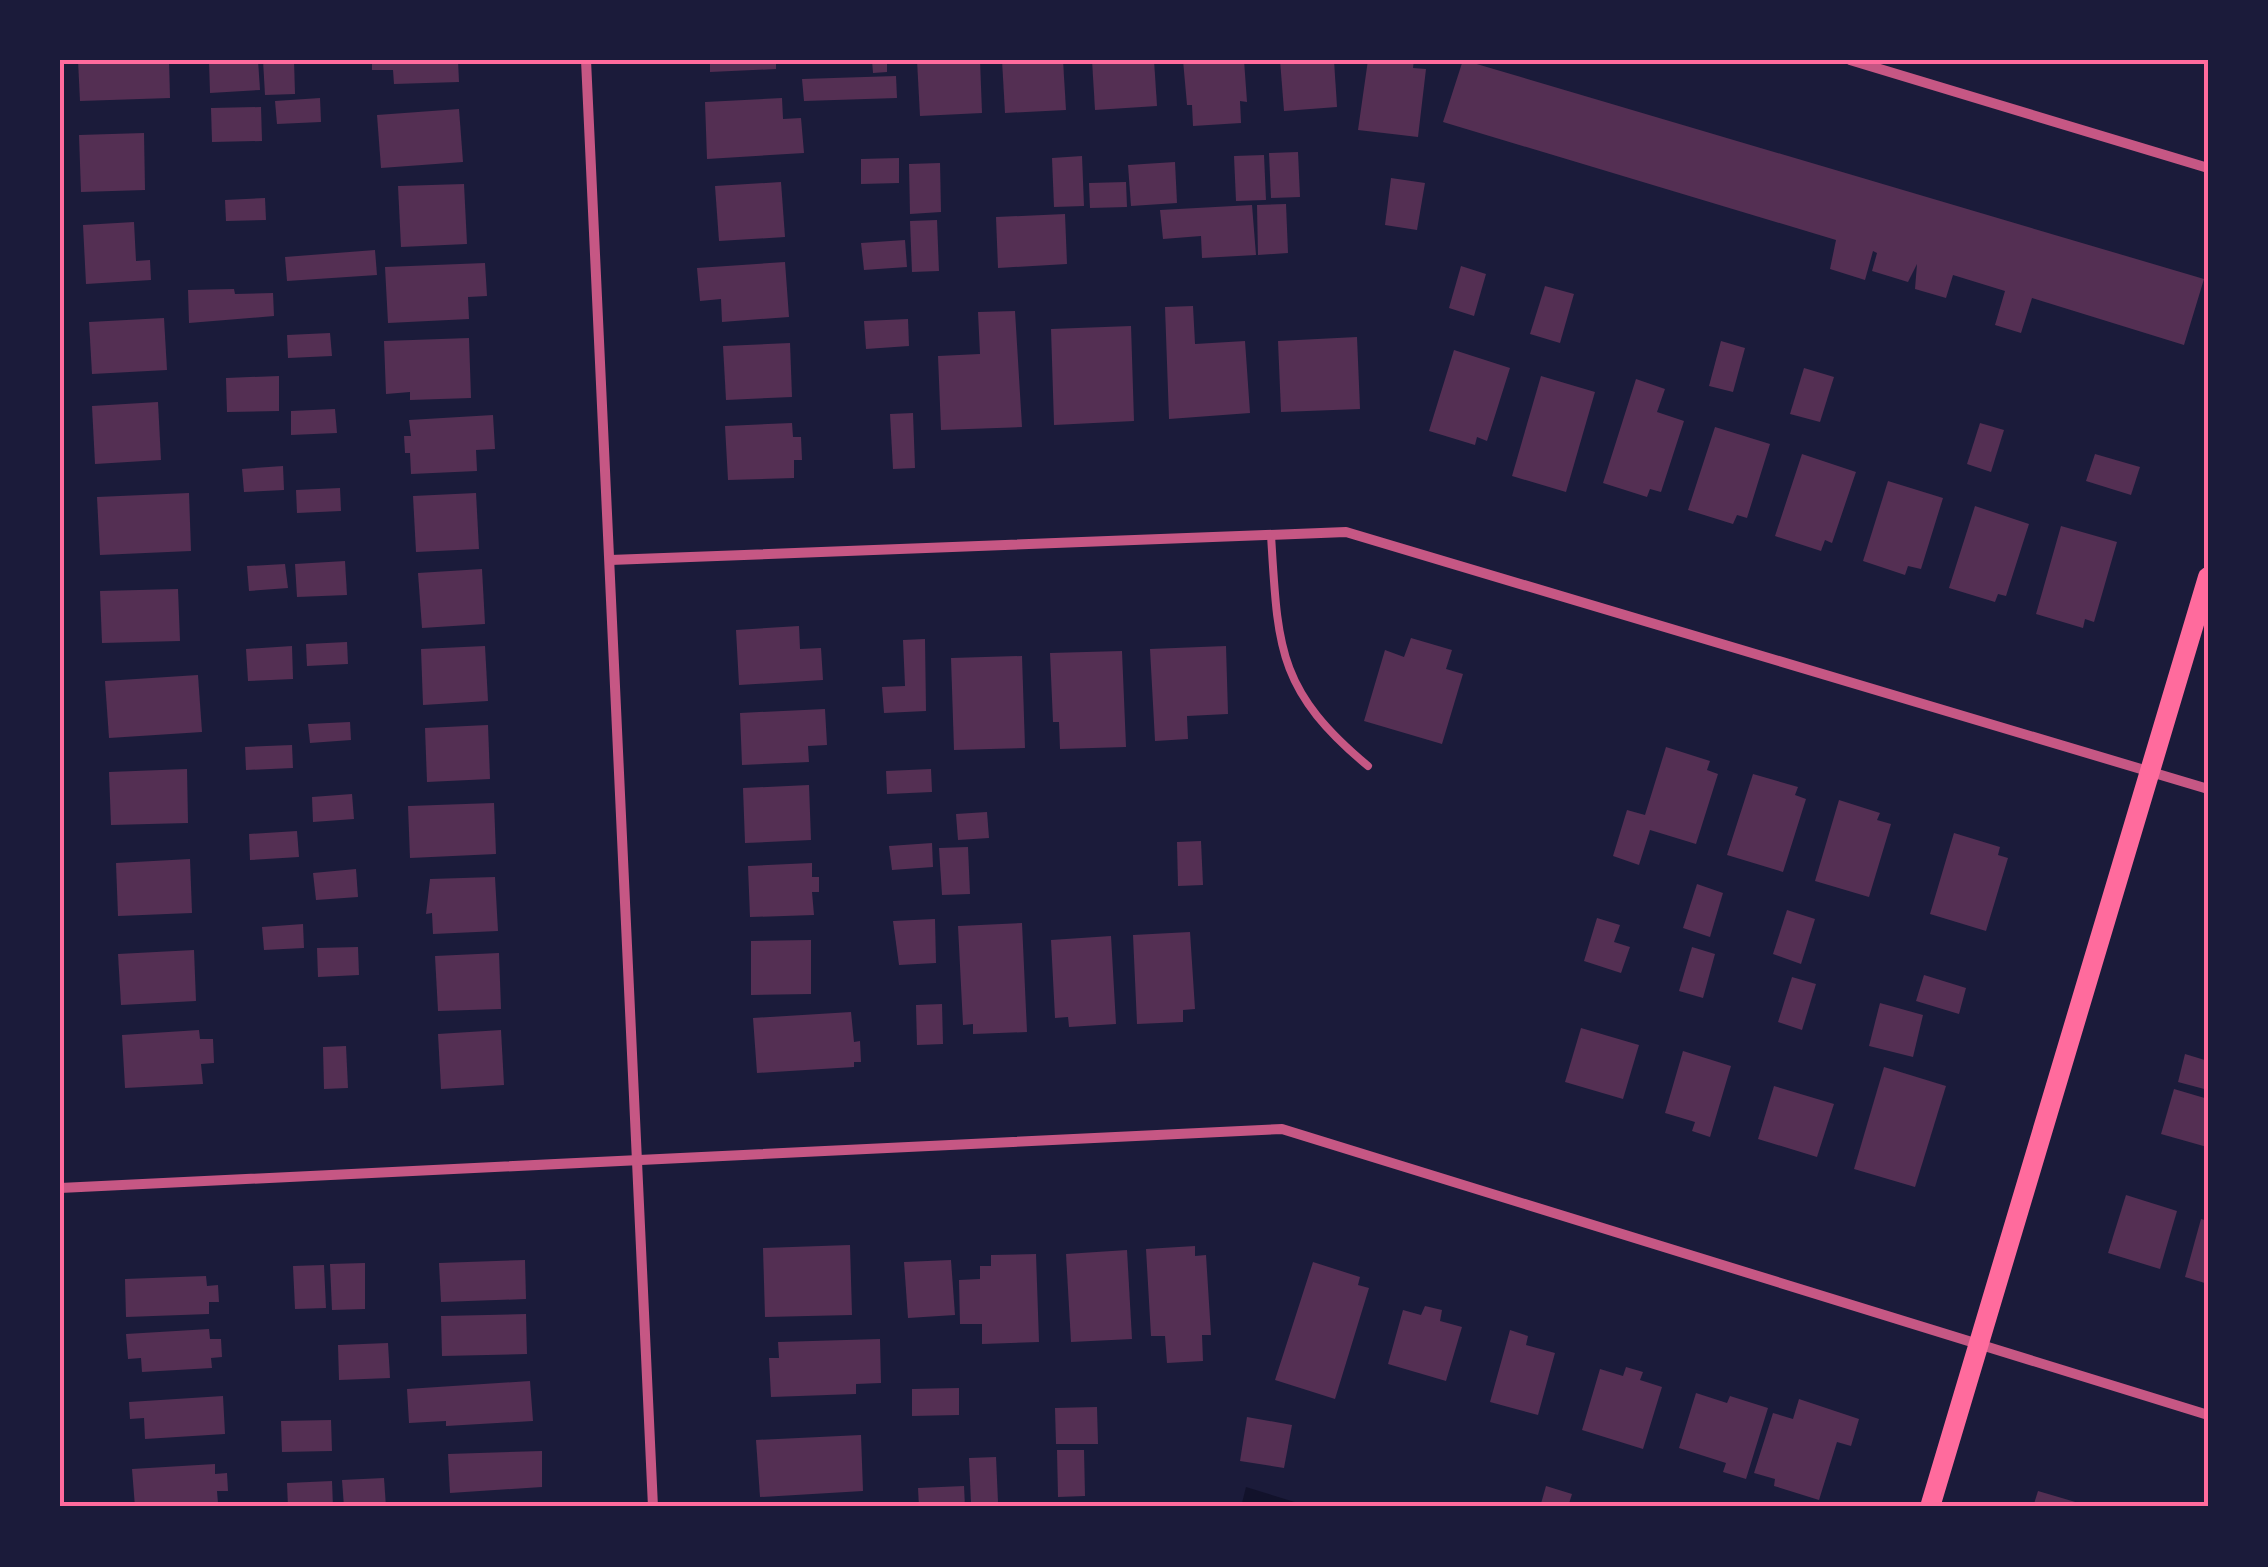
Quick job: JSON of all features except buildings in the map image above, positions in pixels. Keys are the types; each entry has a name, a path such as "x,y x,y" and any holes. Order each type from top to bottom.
{"main road":[{"path":"1930,1507 2208,577"}],"street":[{"path":"586,60 652,1507"},
{"path":"1850,60 2208,168"},
{"path":"610,560 1346,532 2208,789"},
{"path":"60,1188 1282,1129 2208,1415"}],"lane":[{"path":"1271,534 1278,624 1296,689 1328,732 1368,766"}],"shaded area":[{"path":"1246,1487 1311,1507 1241,1507"}]}
